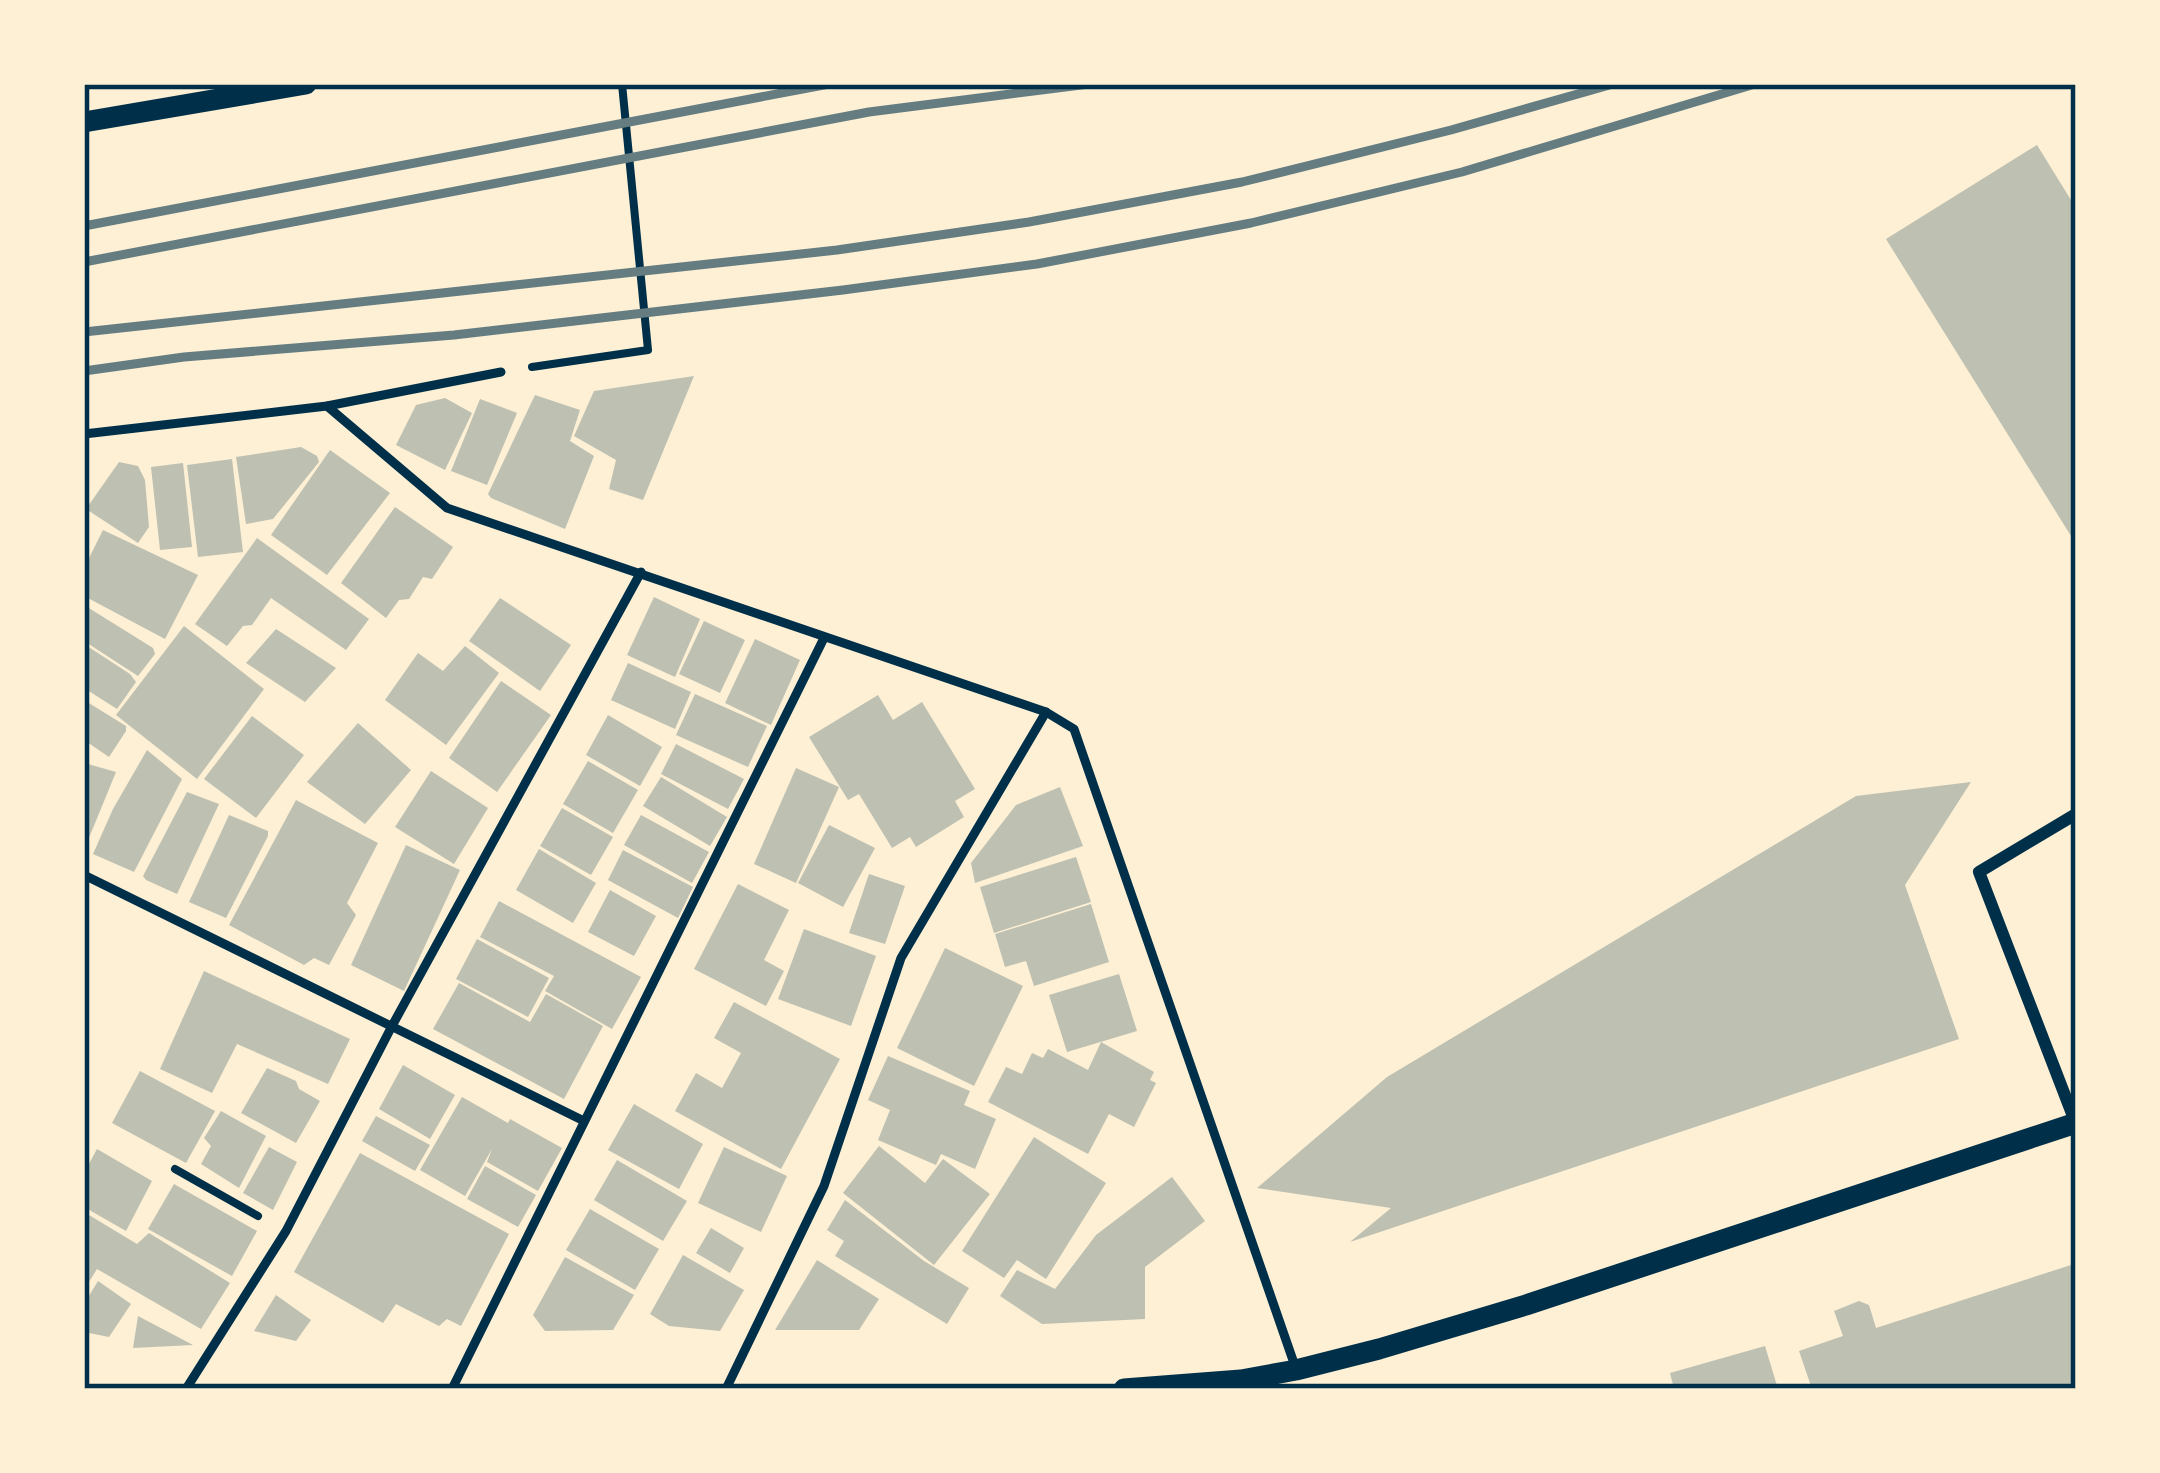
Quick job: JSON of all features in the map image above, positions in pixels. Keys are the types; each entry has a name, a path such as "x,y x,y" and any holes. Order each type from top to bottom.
{"street":[{"path":"84,122 306,84"},
{"path":"1124,1389 1240,1384 1379,1349 2076,1124 1979,872 2076,814"}],"lane":[{"path":"86,437 327,406 501,372"},
{"path":"327,406 447,508 1046,712 1074,729 1296,1370"},
{"path":"186,1389 286,1231 392,1026 641,572"},
{"path":"452,1389 824,638"},
{"path":"726,1389 824,1186 901,958 1046,712"},
{"path":"84,875 584,1121"}],"path":[{"path":"501,372 648,350 622,84"},
{"path":"175,1168 286,1231"}],"building":[{"path":"2037,145 2071,200 2076,197 2076,544 1886,239"},
{"path":"694,376 643,500 609,489 616,460 574,436 594,391"},
{"path":"535,395 580,410 570,441 594,456 565,529 488,494"},
{"path":"445,398 472,413 445,470 396,445 416,405"},
{"path":"480,399 517,413 487,485 451,471"},
{"path":"301,447 319,462 273,519 246,524 236,457"},
{"path":"330,450 390,493 327,575 271,535"},
{"path":"232,459 243,552 198,557 187,465"},
{"path":"119,462 138,466 145,480 149,527 138,543 86,509"},
{"path":"183,463 192,547 160,550 151,467"},
{"path":"395,507 453,547 432,579 423,577 409,599 399,600 386,618 341,583"},
{"path":"103,530 198,575 165,639 84,596 84,568"},
{"path":"257,538 369,619 346,650 271,598 252,625 243,626 227,646 195,624"},
{"path":"654,597 700,619 675,677 627,655"},
{"path":"500,598 571,645 540,691 469,641"},
{"path":"84,605 153,648 155,654 138,676 84,641"},
{"path":"704,621 745,640 720,693 679,674"},
{"path":"184,626 264,689 197,779 116,715"},
{"path":"276,629 336,668 305,702 246,663"},
{"path":"755,639 800,660 771,725 725,703"},
{"path":"84,644 136,682 117,709 84,688"},
{"path":"465,646 499,673 446,745 385,700 418,653 443,671"},
{"path":"628,663 691,692 675,729 611,700"},
{"path":"501,681 551,715 497,792 449,758"},
{"path":"695,694 767,726 748,767 676,735"},
{"path":"878,695 893,720 922,702 975,789 955,801 964,817 916,847 910,837 892,848 859,794 848,800 809,737"},
{"path":"84,700 126,726 109,757 84,740"},
{"path":"608,715 662,747 640,786 586,755"},
{"path":"252,716 304,755 256,818 204,779"},
{"path":"358,723 411,770 365,824 307,782"},
{"path":"676,744 744,779 728,809 661,774"},
{"path":"147,750 182,779 134,872 93,854"},
{"path":"588,761 638,790 613,833 563,804"},
{"path":"88,764 116,772 84,850 84,774"},
{"path":"796,768 839,787 796,883 754,864"},
{"path":"431,771 488,808 454,864 395,827"},
{"path":"661,777 727,817 710,846 643,806"},
{"path":"1971,782 1905,885 1959,1039 1350,1242 1391,1208 1257,1188 1387,1077 1856,796"},
{"path":"1060,787 1083,846 975,883 971,863 1016,805"},
{"path":"187,792 219,804 177,894 143,876"},
{"path":"296,800 378,843 347,903 356,915 329,965 314,958 304,965 229,925"},
{"path":"562,808 613,837 591,875 540,846"},
{"path":"229,815 268,831 268,836 226,918 189,902"},
{"path":"641,815 709,852 692,883 624,845"},
{"path":"829,825 875,848 843,907 798,883"},
{"path":"406,845 460,870 404,991 351,965"},
{"path":"539,849 596,883 573,923 516,890"},
{"path":"623,850 693,887 678,918 608,880"},
{"path":"1076,857 1091,902 994,933 980,887"},
{"path":"869,874 905,886 885,944 849,933"},
{"path":"738,884 789,910 764,960 784,971 766,1006 694,969"},
{"path":"610,890 656,916 634,956 588,932"},
{"path":"499,901 641,977 612,1029 545,991 554,976 480,937"},
{"path":"1091,904 1109,962 1034,986 1026,961 1005,967 995,934"},
{"path":"804,929 876,956 851,1026 778,999"},
{"path":"477,939 549,978 528,1017 456,979"},
{"path":"945,948 1023,986 974,1086 897,1048"},
{"path":"204,971 350,1039 328,1084 237,1044 212,1093 160,1069"},
{"path":"1119,974 1137,1031 1067,1052 1049,995"},
{"path":"459,983 530,1022 546,994 603,1026 564,1099 433,1029"},
{"path":"734,1002 840,1059 781,1169 675,1111 696,1073 722,1088 741,1053 714,1038"},
{"path":"1101,1042 1154,1072 1150,1080 1156,1083 1134,1127 1109,1114 1088,1154 988,1102 1006,1067 1022,1074 1032,1053 1043,1058 1048,1049 1088,1070"},
{"path":"888,1056 970,1091 964,1105 996,1119 975,1169 941,1154 936,1165 878,1140 890,1110 868,1100"},
{"path":"403,1065 455,1095 430,1139 379,1109"},
{"path":"267,1068 296,1081 299,1089 320,1101 296,1143 241,1113"},
{"path":"140,1071 215,1111 186,1163 112,1123"},
{"path":"462,1097 562,1148 538,1191 487,1162 492,1149 465,1196 420,1170"},
{"path":"634,1104 703,1144 679,1189 608,1150"},
{"path":"221,1111 266,1136 239,1188 201,1164 211,1146 204,1138"},
{"path":"376,1116 430,1145 415,1171 362,1141"},
{"path":"1034,1137 1106,1183 1046,1279 1017,1260 1004,1278 962,1251"},
{"path":"879,1146 925,1183 943,1159 990,1194 934,1265 843,1193"},
{"path":"269,1147 297,1162 273,1210 243,1193"},
{"path":"724,1147 787,1176 761,1232 698,1203"},
{"path":"97,1149 152,1181 126,1231 84,1207 84,1173"},
{"path":"360,1153 509,1234 461,1326 447,1319 439,1326 396,1304 383,1323 294,1272"},
{"path":"617,1160 687,1201 663,1241 594,1200"},
{"path":"485,1166 536,1195 518,1227 467,1199"},
{"path":"1172,1177 1205,1221 1145,1267 1145,1319 1042,1324 1000,1296 1017,1270 1055,1289 1096,1235"},
{"path":"174,1184 257,1231 232,1276 148,1229"},
{"path":"845,1200 924,1261 969,1288 947,1324 835,1256 844,1241 827,1230"},
{"path":"590,1209 659,1249 635,1290 566,1250"},
{"path":"84,1212 137,1244 149,1233 230,1283 201,1329 97,1269 84,1290"},
{"path":"711,1228 744,1248 730,1273 696,1253"},
{"path":"683,1255 744,1290 720,1331 669,1326 650,1314"},
{"path":"565,1257 634,1295 613,1330 545,1331 533,1315"},
{"path":"817,1260 879,1299 859,1330 775,1330"},
{"path":"2074,1264 2076,1389 1812,1389 1799,1351 1843,1336 1834,1311 1859,1301 1869,1305 1876,1328"},
{"path":"98,1281 131,1304 109,1337 84,1332 84,1304"},
{"path":"276,1295 311,1320 296,1341 254,1331"},
{"path":"138,1316 193,1345 133,1348"},
{"path":"1765,1346 1778,1389 1674,1389 1670,1373"}],"railway":[{"path":"84,226 829,84"},
{"path":"84,262 869,112 1089,84"},
{"path":"84,332 837,250 1029,222 1242,182 1613,84"},
{"path":"84,371 184,357 454,335 1037,264 1251,223 1462,172 1755,84"}]}
